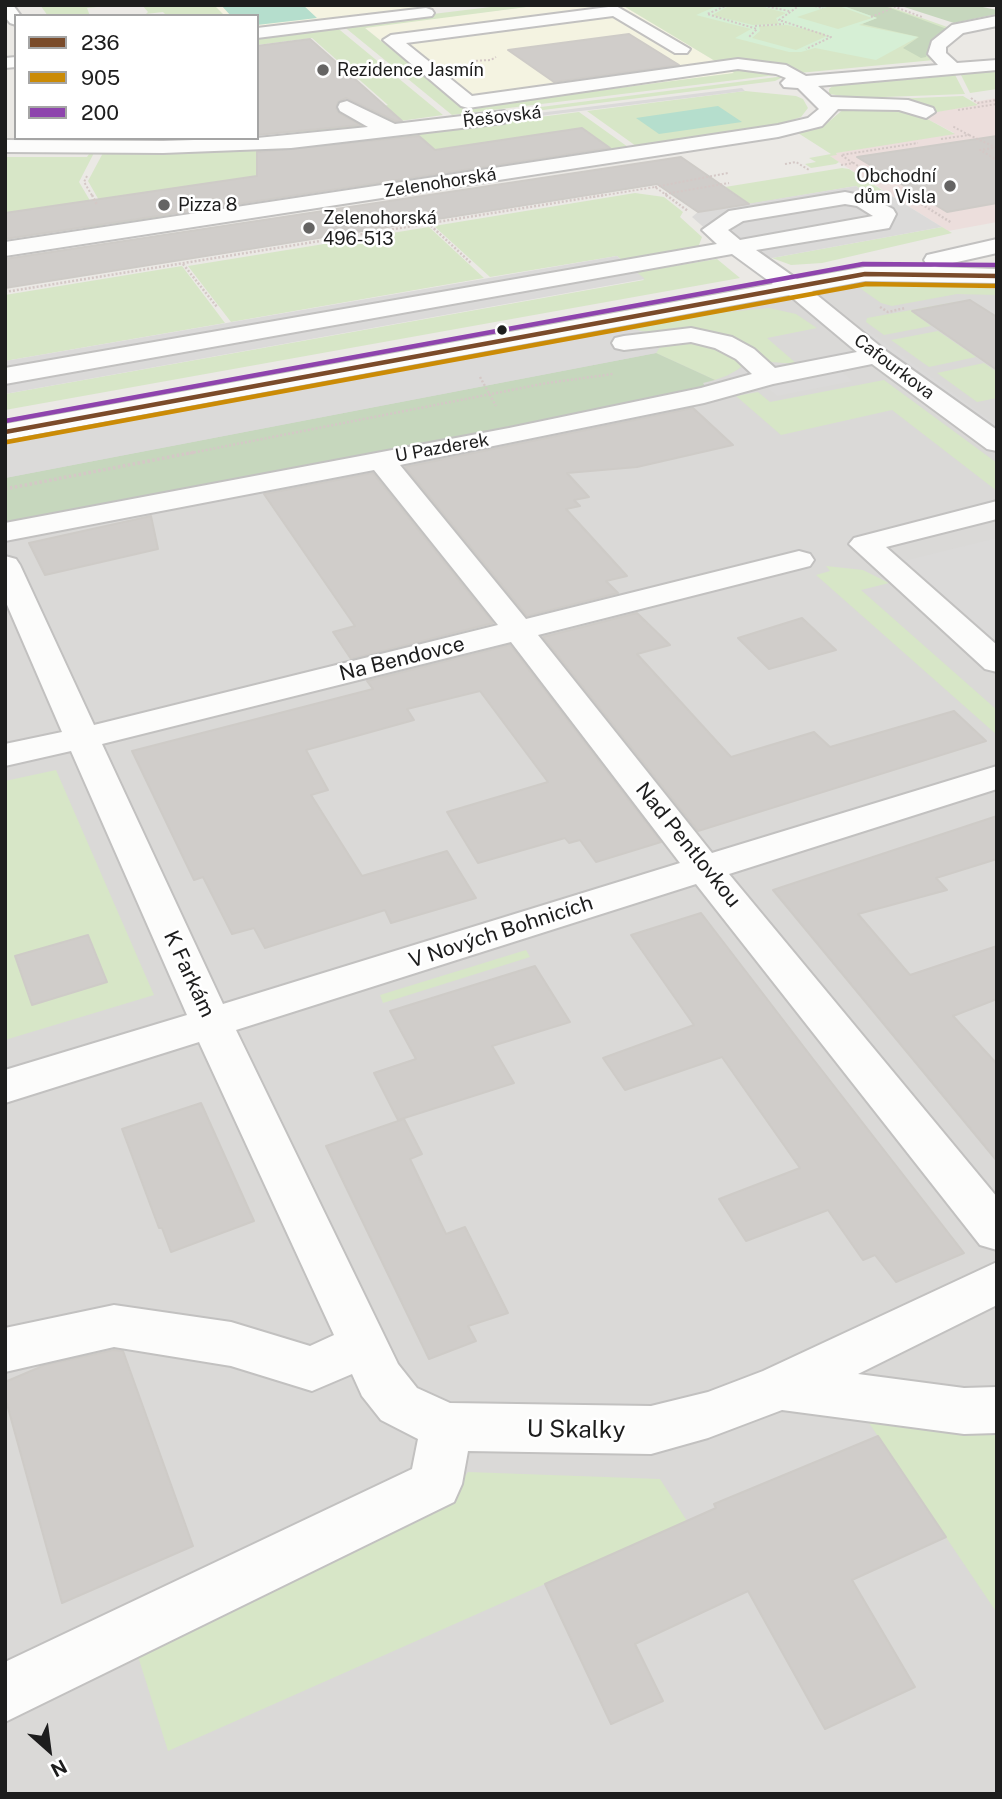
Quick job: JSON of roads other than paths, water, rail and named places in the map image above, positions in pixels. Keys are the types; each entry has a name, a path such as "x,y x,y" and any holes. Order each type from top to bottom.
{"street":[{"path":"259,33 446,10"},
{"path":"681,49 616,11 391,40 468,103 738,64 780,69 802,82 827,103 880,102 901,104 926,112"},
{"path":"953,69 937,54 938,46 958,29 997,21"},
{"path":"762,86 997,65"},
{"name":"Zelenohorská","path":"5,249 778,131 815,122 828,111 827,103"},
{"path":"347,107 378,125 397,131"},
{"name":"Řešovská","path":"5,146 97,147 242,142 397,131 521,114"},
{"name":"Cafourkova","path":"736,247 881,223 885,214 863,201 845,198 737,216 713,230 736,247 793,287 877,356 997,443"},
{"path":"5,432 865,274 997,246"},
{"path":"5,376 736,247"},
{"path":"865,274 922,272 997,276"},
{"path":"5,459 657,337 691,335 723,342 745,355 770,377"},
{"name":"U Pazderek","path":"5,532 380,458 509,436 704,395 770,377 877,356"},
{"name":"Nad Pentlovkou","path":"380,458 519,630 704,868 997,1231"},
{"path":"997,510 864,544 997,663"},
{"name":"Na Bendovce","path":"5,755 799,560"},
{"name":"K Farkám","path":"5,565 212,1024 371,1363"},
{"name":"V Nových Bohnicích","path":"5,1087 997,777"},
{"name":"U Skalky","path":"371,1363 399,1404 446,1427 651,1430 708,1415 781,1387 997,1282"},
{"path":"5,1350 114,1326 231,1344 312,1369 371,1363"},
{"name":"U Skalky","path":"781,1387 964,1411 997,1410"},
{"path":"5,1693 435,1484 446,1427"}],"place":[{"name":"Rezidence Jasmín","path":"323,70"},
{"name":"Obchodní dům Visla","path":"950,186"},
{"name":"Pizza 8","path":"164,205"},
{"name":"Zelenohorská 496-513","path":"309,228"}]}
